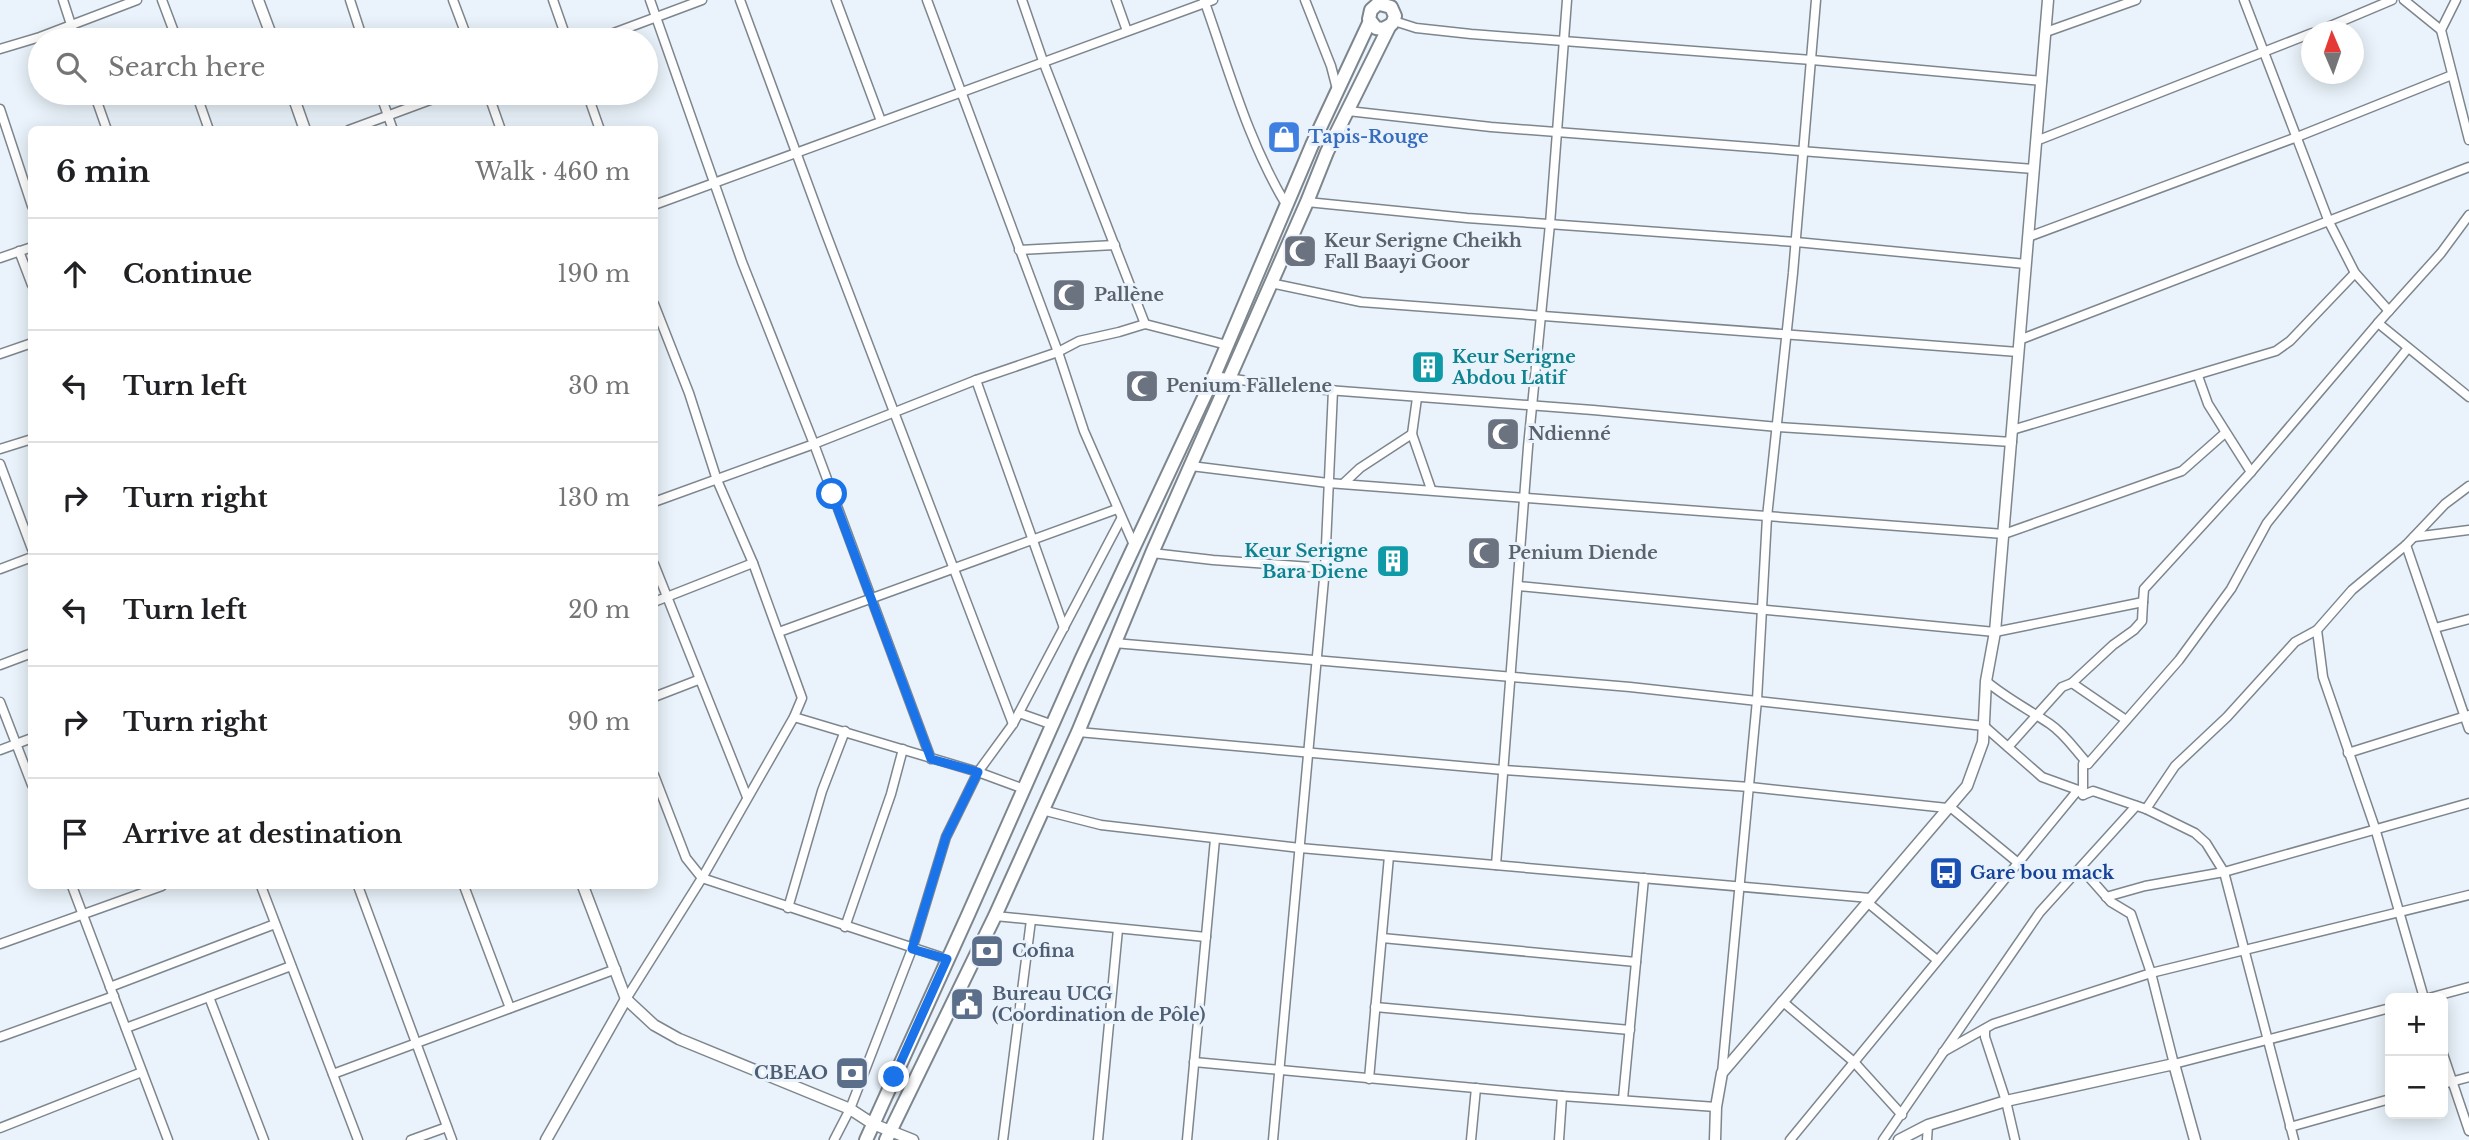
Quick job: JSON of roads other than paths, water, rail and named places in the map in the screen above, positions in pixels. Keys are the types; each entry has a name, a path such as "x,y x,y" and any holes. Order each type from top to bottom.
{"main road":[{"path":"866,1140 1081,660 1214,376 1370,21 1371,10 1381,2 1387,5 1394,15"},
{"path":"1370,21 1380,29 1394,15"},
{"path":"888,1136 995,916 1078,732 1152,552 1327,152 1394,15"}],"street":[{"path":"63,0 72,28"},
{"path":"61,28 137,0"},
{"path":"162,0 172,28"},
{"path":"258,0 268,28"},
{"path":"350,0 359,28"},
{"path":"453,0 464,28"},
{"path":"553,0 563,28"},
{"path":"650,0 742,262 814,444 931,759"},
{"path":"627,28 702,0"},
{"path":"740,0 1013,724"},
{"path":"836,0 881,121"},
{"path":"927,0 1058,352 1084,431 1134,545"},
{"path":"1022,0 1144,324"},
{"path":"1116,0 1127,31"},
{"path":"1305,0 1338,89"},
{"path":"1496,865 1567,0"},
{"path":"1714,1140 1750,787 1767,517 1796,242 1816,0"},
{"path":"1722,1073 1967,786 1980,751 2004,534 2048,0"},
{"path":"2046,32 2136,0"},
{"path":"2244,0 2329,222 2356,273 2389,311"},
{"path":"2341,21 2392,0"},
{"path":"2404,0 2441,30 2469,140"},
{"path":"2441,30 2456,0"},
{"path":"658,204 1208,1 1244,117 1271,181 1287,206"},
{"path":"1394,15 1416,28 1431,30 2042,81"},
{"path":"2036,141 2301,37"},
{"path":"0,49 28,41"},
{"path":"2028,237 2297,137 2452,75"},
{"path":"98,105 106,126"},
{"path":"200,105 207,126"},
{"path":"297,105 304,126"},
{"path":"385,105 392,126"},
{"path":"359,126 414,105"},
{"path":"492,105 499,126"},
{"path":"591,105 599,126"},
{"path":"0,109 28,194"},
{"path":"1348,111 1422,121 1556,133 2034,169"},
{"path":"1270,283 1361,302 1787,336 2018,346 2469,167"},
{"path":"1307,202 1454,217 1796,242 2025,264"},
{"path":"2008,747 2062,687 2072,683 2142,621 2144,589 2251,472 2441,253 2469,215"},
{"path":"1019,250 1115,245"},
{"path":"0,258 28,248"},
{"path":"19,251 28,275"},
{"path":"2012,430 2276,351 2286,345 2356,273"},
{"path":"546,1140 626,999 702,878 802,702 802,694 779,632 717,480 689,393 658,314"},
{"path":"2378,323 2469,397"},
{"path":"658,501 814,444 976,380 1058,352 1079,341 1144,324 1227,345"},
{"path":"0,354 28,344"},
{"path":"1790,1140 2017,862 2081,793 2083,764 2088,764 2179,660 2231,589 2267,523 2408,348"},
{"path":"1214,376 1229,380 1416,398 1778,427 2012,442"},
{"path":"2198,376 2208,404 2251,472"},
{"path":"976,380 1064,628"},
{"path":"1273,1140 1325,568 1333,390"},
{"path":"1416,398 1412,435 1431,489"},
{"path":"1191,466 1328,483 2004,534 2182,471 2225,433"},
{"path":"1344,483 1360,468 1412,435"},
{"path":"0,449 28,440"},
{"path":"0,464 4,488 28,541"},
{"path":"2146,809 2175,766 2227,717 2295,642 2317,630 2352,590 2406,545 2445,505 2469,486"},
{"path":"779,632 1117,509"},
{"path":"834,1140 850,1109 912,949 946,837 978,772 1013,724 1051,647 1064,628 1121,519"},
{"path":"2414,537 2469,530"},
{"path":"2406,545 2467,715 2469,729"},
{"path":"1152,552 1213,560 1325,568"},
{"path":"0,569 28,558"},
{"path":"658,600 753,563"},
{"path":"658,574 698,680 747,797"},
{"path":"1518,586 1995,632 2143,602"},
{"path":"2435,628 2469,619"},
{"path":"2317,630 2323,677 2375,828 2424,993"},
{"path":"1114,643 1757,700 1984,726 2042,777 2081,793 2093,791 2146,809 2196,832 2206,842 2224,872 2294,1140"},
{"path":"0,665 28,654"},
{"path":"658,695 698,680"},
{"path":"1986,681 2006,698 2051,724 2088,764"},
{"path":"2072,683 2126,720"},
{"path":"0,702 28,775"},
{"path":"1019,713 1053,725"},
{"path":"2348,753 2467,715"},
{"path":"794,717 978,772 1024,789"},
{"path":"788,908 822,791 845,731"},
{"path":"1078,732 1504,770 1750,787 1948,807 2017,862"},
{"path":"0,750 28,739"},
{"path":"845,927 891,794 903,749"},
{"path":"658,785 686,858 702,878 947,959"},
{"path":"2106,897 2145,886 2224,872 2469,803"},
{"path":"1883,1140 2040,912 2136,806"},
{"path":"1042,810 1101,825 1215,839 1868,900 1937,960"},
{"path":"1187,1140 1215,839"},
{"path":"1369,1079 1389,856"},
{"path":"2081,868 2106,897 2132,914 2151,973 2195,1140"},
{"path":"1623,1099 1644,878"},
{"path":"73,889 168,1140"},
{"path":"0,944 151,889"},
{"path":"262,889 358,1140"},
{"path":"359,889 452,1140"},
{"path":"465,889 510,1008"},
{"path":"584,889 626,999 653,1025 679,1040 850,1109 888,1136 913,1140"},
{"path":"1943,1052 1993,1024 2151,973 2469,895"},
{"path":"995,916 1206,937"},
{"path":"1003,1140 1031,920"},
{"path":"110,986 275,924"},
{"path":"1098,1140 1118,929"},
{"path":"1382,938 1636,961"},
{"path":"126,1028 291,966"},
{"path":"333,1074 615,969"},
{"path":"2446,993 2469,987"},
{"path":"0,1037 114,996"},
{"path":"209,997 264,1140"},
{"path":"1782,1001 1854,1062 1902,1115"},
{"path":"1375,1007 1630,1030"},
{"path":"1899,1140 1928,1125 2006,1101 2174,1064 2385,1009"},
{"path":"1985,1029 2015,1140"},
{"path":"1194,1062 1562,1096 1716,1107"},
{"path":"0,1128 142,1072"},
{"path":"2448,1082 2469,1077"},
{"path":"2448,1084 2469,1131"},
{"path":"1471,1140 1476,1088"},
{"path":"1559,1140 1562,1096"},
{"path":"2290,1127 2385,1100"},
{"path":"1927,1140 1928,1125"},
{"path":"411,1140 447,1127"}],"place":[{"name":"Tapis-Rouge","path":"1284,137"},
{"name":"Keur Serigne Cheikh Fall Baayi Goor","path":"1300,251"},
{"name":"Pallène","path":"1069,295"},
{"name":"Keur Serigne Abdou Latif","path":"1428,367"},
{"name":"Penium Fallelene","path":"1142,386"},
{"name":"Ndienné","path":"1503,434"},
{"name":"Penium Diende","path":"1484,553"},
{"name":"Keur Serigne Bara Diene","path":"1393,561"},
{"name":"Gare bou mack","path":"1946,873"},
{"name":"Cofina","path":"987,951"},
{"name":"Bureau UCG (Coordination de Pôle)","path":"967,1004"},
{"name":"CBEAO","path":"852,1073"}]}
